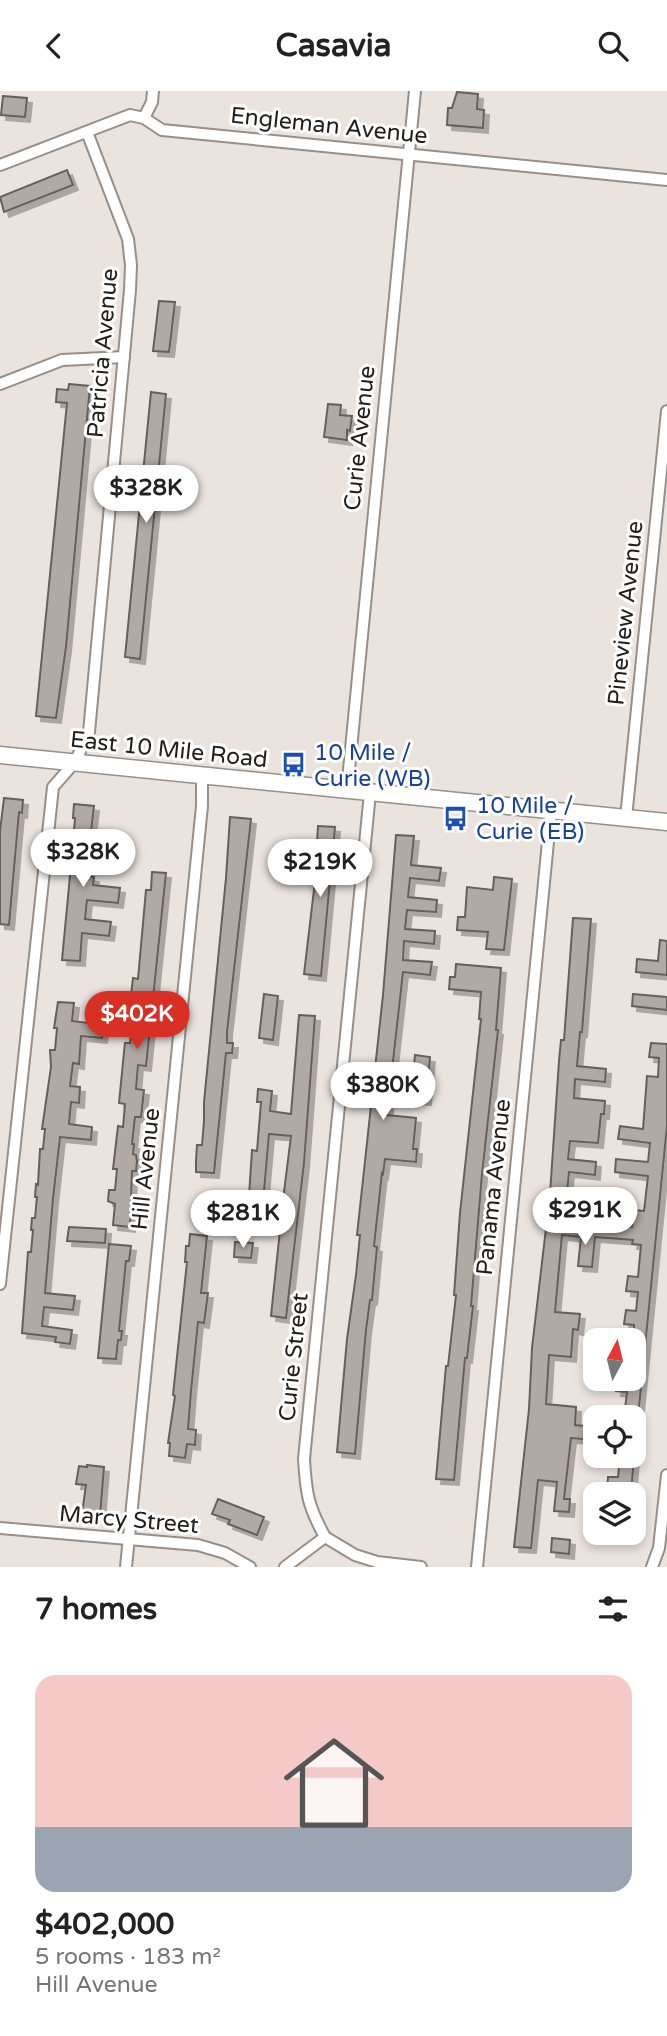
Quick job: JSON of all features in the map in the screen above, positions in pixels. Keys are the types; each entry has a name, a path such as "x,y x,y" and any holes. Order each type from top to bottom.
{"main road":[{"name":"East 10 Mile Road","path":"0,755 667,822"}],"street":[{"path":"144,118 152,102 153,91"},
{"name":"Curie Avenue","path":"347,790 415,91"},
{"name":"Engleman Avenue","path":"0,165 130,115 144,118 162,129 667,180"},
{"name":"Patricia Avenue","path":"0,1284 53,787 75,762 89,732 130,290 130,251 87,132"},
{"path":"0,384 62,360 124,357"},
{"name":"Pineview Avenue","path":"626,818 667,411"},
{"name":"Hill Avenue","path":"126,1567 202,806 202,775"},
{"name":"Curie Street","path":"325,1537 311,1512 305,1487 304,1459 370,793"},
{"name":"Panama Avenue","path":"477,1567 551,811"},
{"path":"652,1567 659,1548 667,1475"},
{"name":"Marcy Street","path":"0,1528 198,1545 225,1553 250,1567"},
{"path":"285,1567 325,1537 355,1555 377,1562 421,1567"}],"building":[{"path":"457,92 478,94 477,109 484,110 483,128 447,125 448,108 452,108"},
{"path":"3,96 27,98 25,117 1,115"},
{"path":"67,170 73,185 4,212 0,197"},
{"path":"159,301 175,302 169,352 153,351"},
{"path":"69,384 90,386 66,647 56,718 36,716 67,403 56,402 57,389 68,390"},
{"path":"151,392 166,394 140,659 125,657"},
{"path":"328,404 341,405 340,415 352,416 347,440 324,437"},
{"path":"4,798 23,800 22,813 19,812 9,925 0,924 0,831"},
{"path":"74,804 94,806 86,876 94,877 93,885 120,888 118,903 87,900 85,919 111,922 109,936 82,933 80,961 62,960"},
{"path":"230,817 251,819 227,1032 227,1043 233,1043 232,1053 226,1053 214,1173 196,1172 197,1145 202,1145"},
{"path":"318,826 335,827 321,976 304,974 315,881 309,880 309,858 316,859"},
{"path":"396,835 414,836 411,865 441,868 439,881 410,878 408,897 437,900 436,912 407,910 405,929 435,931 434,944 404,941 403,960 432,962 430,975 403,972 387,1115 416,1118 413,1149 417,1149 416,1162 385,1159 382,1173 374,1246 377,1247 372,1300 366,1330 355,1454 337,1452 383,995"},
{"path":"152,872 166,873 146,1066 138,1065 136,1089 144,1090 141,1117 135,1117 132,1144 137,1161 136,1171 132,1171 130,1227 113,1225 115,1204 108,1201 109,1190 115,1190 117,1169 113,1169 118,1126 123,1127 125,1104 119,1103 125,1043 130,1043 136,999 131,995 133,978 138,979 146,890 151,890"},
{"path":"494,877 512,879 504,950 486,949 488,932 457,930 458,917 465,917 467,887 493,890"},
{"path":"573,918 591,919 577,1066 606,1069 605,1082 575,1079 574,1098 605,1101 604,1114 601,1114 598,1143 570,1141 568,1159 596,1162 595,1175 569,1172 564,1222 632,1227 634,1210 644,1211 648,1176 615,1172 616,1159 648,1162 650,1143 618,1139 620,1126 643,1129 647,1076 658,1077 659,1058 649,1057 651,1043 667,1044 667,1126 646,1337 646,1328 634,1328 634,1325 624,1324 626,1310 636,1311 638,1292 626,1291 628,1276 638,1277 641,1245 632,1244 633,1240 595,1237 592,1267 578,1266 581,1237 562,1235 555,1312 580,1314 578,1330 573,1329 571,1357 549,1355 546,1404 576,1407 575,1425 583,1426 583,1439 571,1438 564,1499 570,1499 569,1512 554,1511 557,1482 538,1480 531,1548 514,1547 529,1409 532,1348 550,1194 561,1040 564,1040"},
{"path":"660,940 667,941 667,975 636,972 637,959 658,961"},
{"path":"456,964 501,968 498,1030 482,1174 473,1306 465,1358 454,1480 436,1479 481,1019 481,992 449,989 450,977 455,977"},
{"path":"264,994 278,996 273,1040 259,1038"},
{"path":"633,994 667,997 667,1010 632,1006"},
{"path":"58,1002 74,1003 72,1021 104,1025 102,1038 81,1036 79,1064 73,1063 70,1086 80,1087 79,1103 71,1102 69,1124 92,1127 91,1140 60,1137 53,1199 45,1293 75,1296 73,1310 44,1307 42,1326 72,1330 70,1344 55,1342 56,1337 22,1333 28,1252 31,1252 32,1218 35,1218 36,1184 38,1185 40,1149 43,1149 45,1129 42,1129 51,1067 50,1050 55,1050 57,1028 54,1028"},
{"path":"299,1015 315,1016 304,1163 286,1318 271,1316 280,1230 249,1226 252,1150 257,1151 261,1102 257,1102 258,1089 272,1091 270,1111 291,1114","holes":["269,1134 291,1136 281,1216 262,1214"]},
{"path":"415,1055 430,1057 426,1100 411,1099"},
{"path":"69,1227 106,1229 105,1243 67,1241"},
{"path":"190,1234 207,1236 201,1293 208,1293 204,1323 198,1322 191,1391 188,1429 196,1430 195,1445 187,1444 185,1458 169,1456 168,1443 175,1396 187,1262 186,1246 189,1246"},
{"path":"235,1242 253,1243 251,1258 234,1257"},
{"path":"109,1244 131,1246 129,1261 126,1261 119,1331 122,1331 116,1359 98,1358"},
{"path":"616,1391 641,1391 639,1405 625,1405 627,1392"},
{"path":"79,1466 104,1467 100,1516 82,1514 86,1485 76,1484"},
{"path":"619,1468 633,1468 632,1482 608,1482 608,1477 618,1477"},
{"path":"218,1499 264,1517 257,1535 228,1524 230,1520 212,1514"},
{"path":"552,1538 570,1540 569,1554 551,1552"}],"place":[{"name":"10 Mile / Curie (WB)","path":"294,765"},
{"name":"10 Mile / Curie (EB)","path":"456,818"}]}
